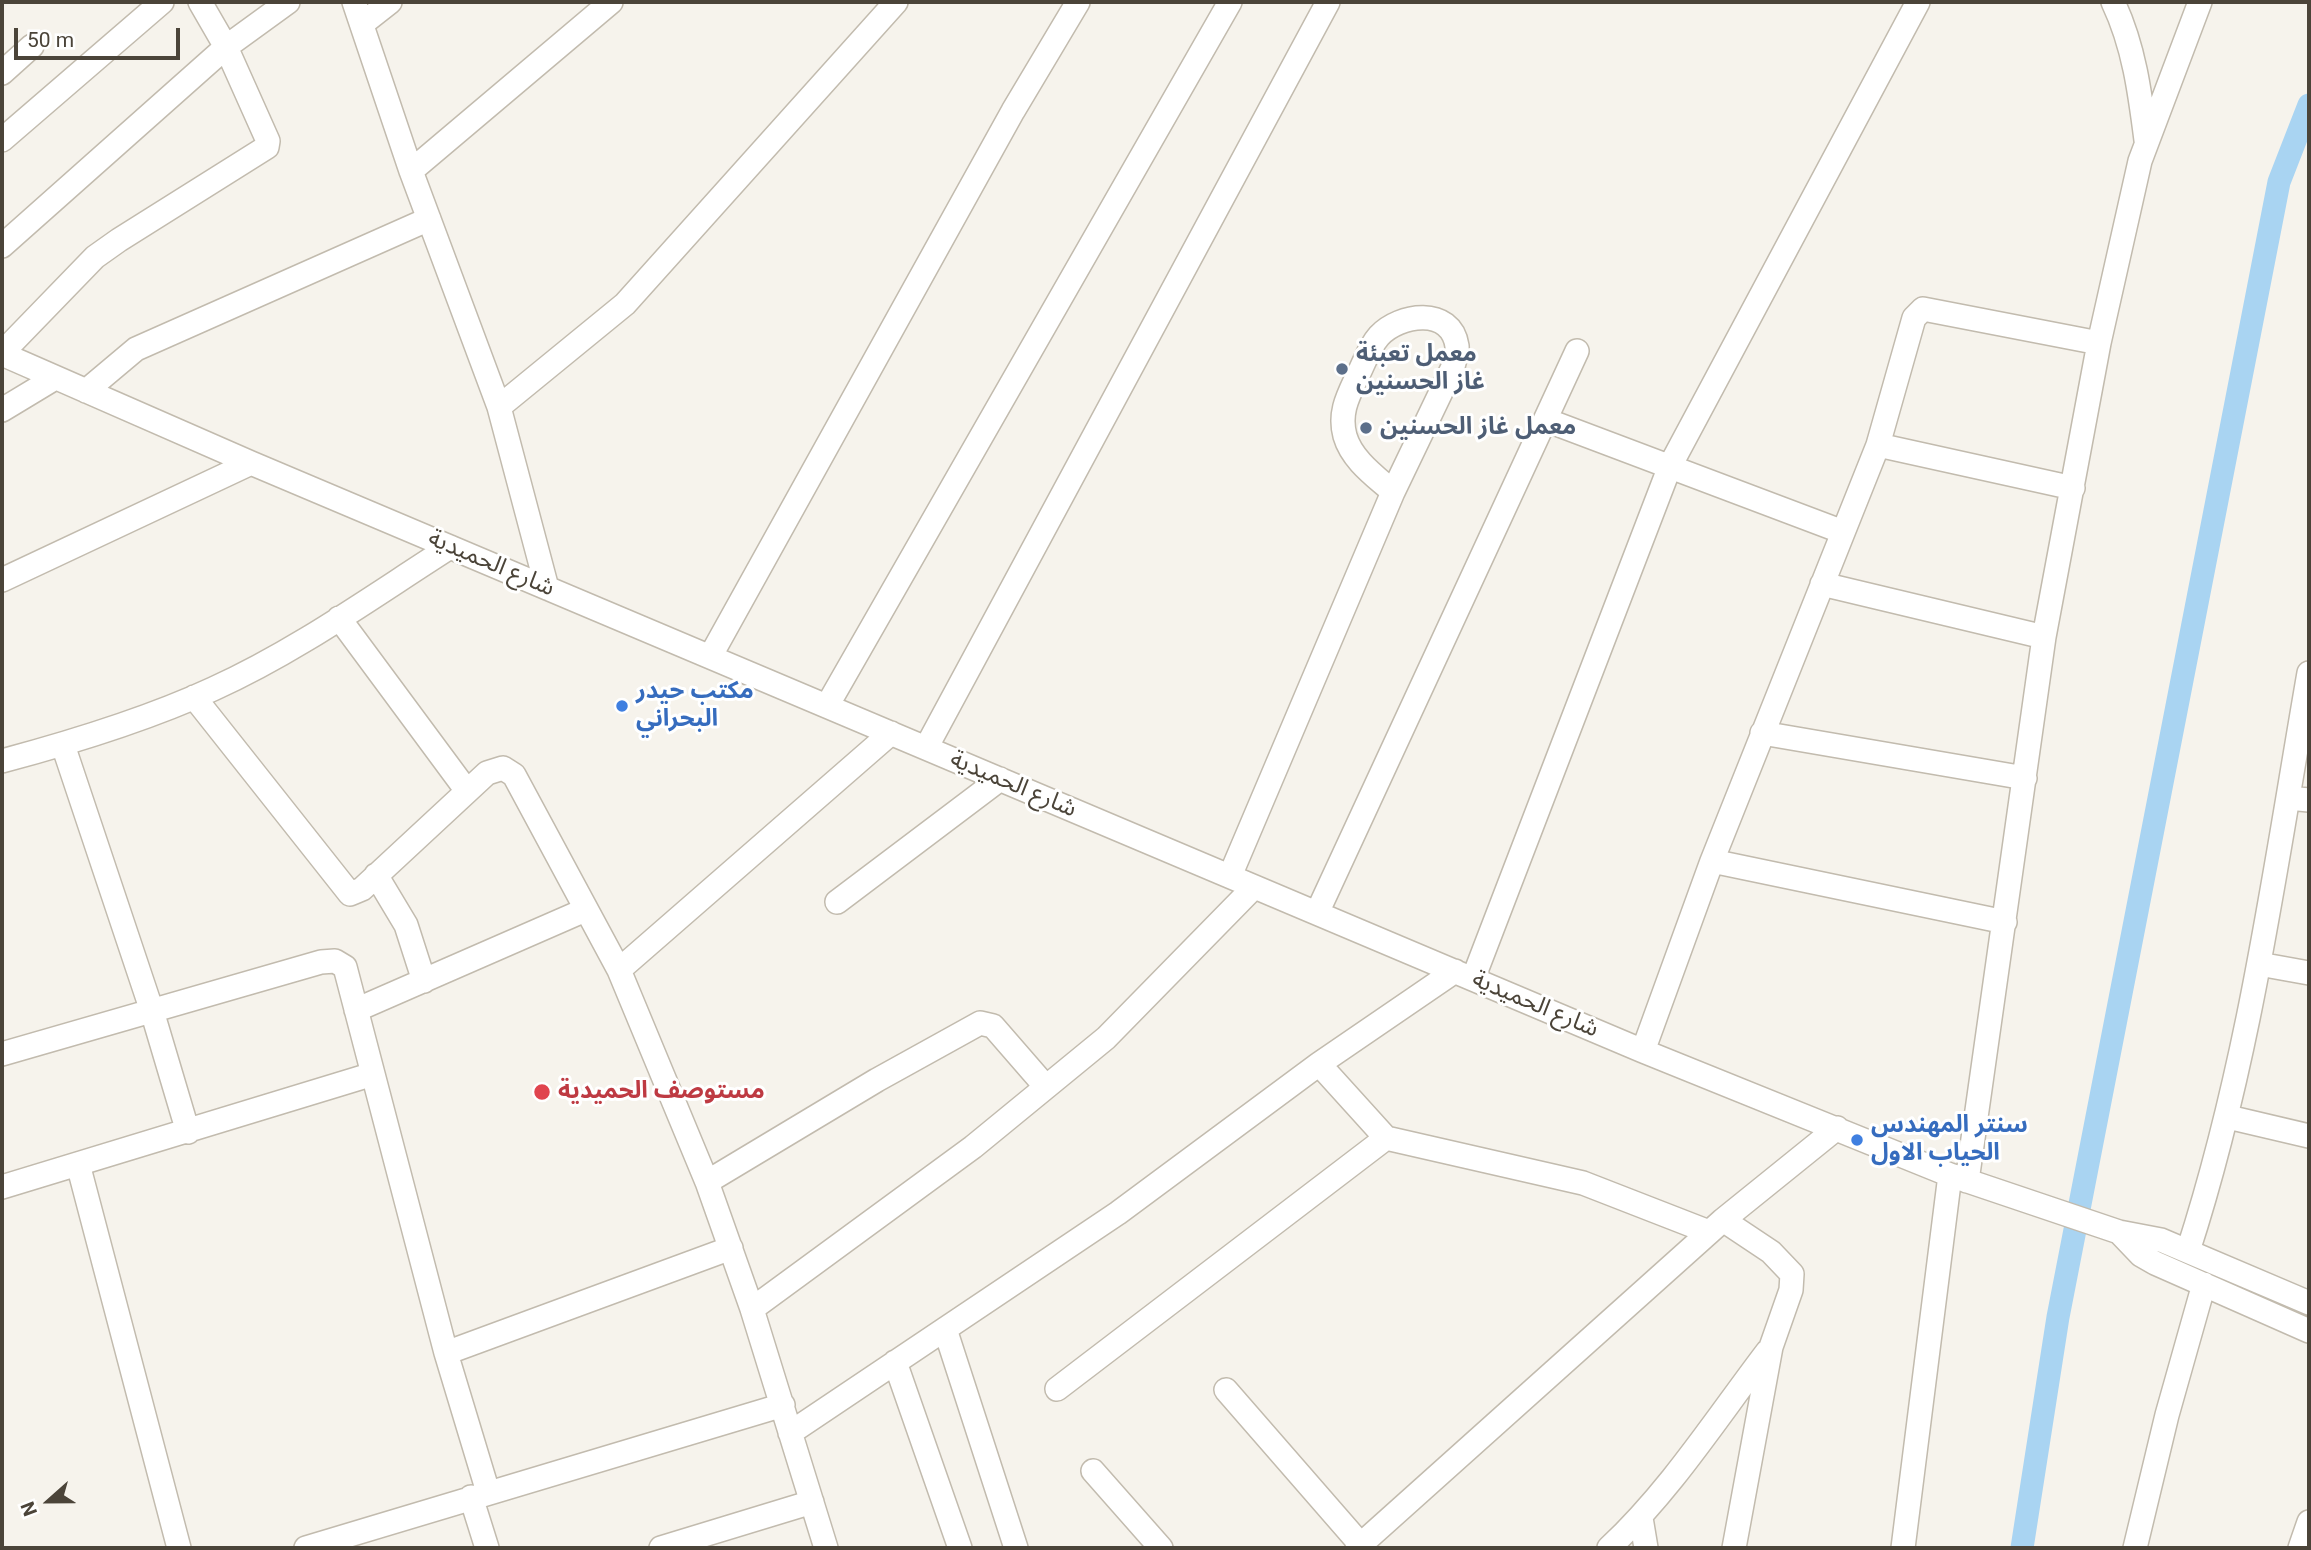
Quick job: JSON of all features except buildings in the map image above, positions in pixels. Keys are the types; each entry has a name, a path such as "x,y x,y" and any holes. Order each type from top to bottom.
{"street":[{"path":"2,140 162,2"},
{"path":"2,354 96,257 267,147 268,141 226,47 200,2"},
{"path":"2,246 226,47 288,2"},
{"path":"354,2 411,171 499,407 547,588"},
{"path":"362,24 390,2"},
{"path":"411,171 611,2"},
{"path":"499,407 625,304 896,2"},
{"path":"710,657 1013,111 1078,2"},
{"path":"827,706 1230,2"},
{"path":"926,748 1328,2"},
{"path":"790,1433 1118,1213 1320,1064 1464,975 1670,466 1918,2"},
{"path":"2113,2 2130,45 2139,83 2146,144"},
{"path":"1903,1548 1959,1178 2005,922 2044,637 2099,342 2146,144 2200,2"},
{"path":"2,73 32,46"},
{"path":"86,391 136,349 429,219"},
{"path":"1643,1051 1712,861 1878,445 1914,318 1923,309 2099,342"},
{"path":"1230,876 1394,492 1453,367 1457,346 1450,332 1439,321 1425,317 1413,316 1401,321 1377,337 1346,399 1342,416 1345,438 1356,459 1394,492"},
{"path":"1317,913 1577,351"},
{"name":"شارع الحميدية","path":"2,354 251,463 1643,1051 1959,1178 2119,1232 2147,1236 2309,1303"},
{"path":"2,410 55,378"},
{"path":"1546,420 1843,532"},
{"path":"1878,445 2073,488"},
{"path":"2,580 251,463"},
{"path":"2,761 63,745 194,697 316,634 450,547"},
{"path":"1822,584 2044,637"},
{"path":"339,618 467,791"},
{"path":"2188,1251 2228,1117 2259,964 2298,799 2309,673"},
{"path":"194,697 350,894 362,889 487,772 503,768 514,775 619,970 707,1182 752,1309 826,1548"},
{"path":"619,970 891,733"},
{"path":"1762,733 2025,778"},
{"path":"63,745 152,1011 188,1132"},
{"path":"837,902 1000,779"},
{"path":"1712,861 2005,922"},
{"path":"376,875 406,925 424,981"},
{"path":"752,1309 973,1147 1106,1038 1254,887"},
{"path":"356,1010 585,910"},
{"path":"3,1050 152,1011 321,961 335,961 345,967 446,1353 480,1495 487,1548"},
{"path":"2259,964 2309,973"},
{"path":"707,1182 877,1080 980,1023 993,1026 1046,1087"},
{"path":"1320,1064 1386,1138 1583,1182 1716,1226 1771,1252 1792,1274 1791,1290 1771,1347 1734,1548"},
{"path":"2,1187 373,1074"},
{"path":"2228,1117 2309,1136"},
{"path":"1226,1390 1359,1546 1716,1226 1837,1128"},
{"path":"1057,1389 1386,1138"},
{"path":"78,1164 179,1548"},
{"path":"2119,1232 2141,1255 2309,1331"},
{"path":"446,1353 731,1248"},
{"path":"2135,1548 2167,1415 2204,1284"},
{"path":"946,1329 1016,1548"},
{"path":"1609,1548 1641,1518 1771,1347"},
{"path":"895,1362 960,1548"},
{"path":"306,1548 783,1405"},
{"path":"1093,1471 1161,1548"},
{"path":"661,1548 812,1502"},
{"path":"1641,1518 1646,1548"},
{"path":"2300,1548 2309,1522"}],"waterway":[{"path":"2022,1548 2058,1317 2279,182 2309,105"}],"place":[{"name":"معمل تعبئة غاز الحسنين","path":"1342,369"},
{"name":"معمل غاز الحسنين","path":"1366,428"},
{"name":"مكتب حيدر البحراني","path":"622,706"},
{"name":"مستوصف الحميدية","path":"542,1092"},
{"name":"سنتر المهندس الحياب الاول","path":"1857,1140"}]}
